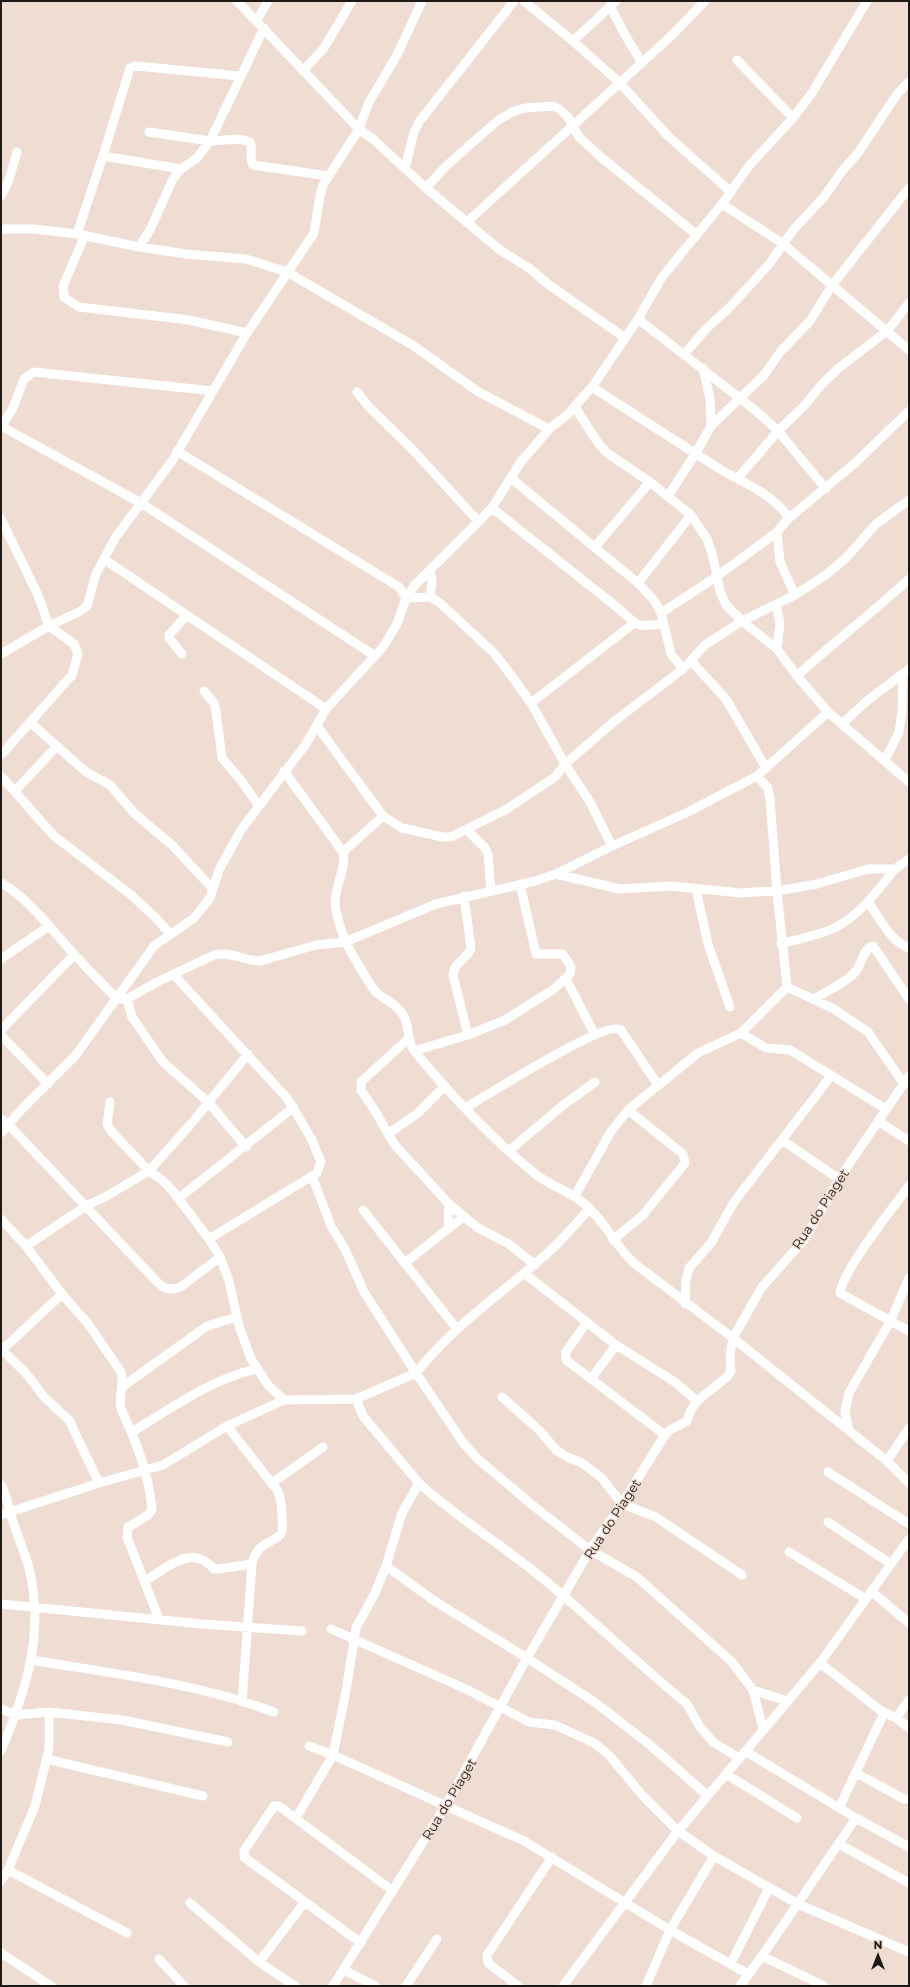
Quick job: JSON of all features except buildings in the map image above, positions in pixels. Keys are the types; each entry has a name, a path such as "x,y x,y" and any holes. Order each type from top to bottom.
{"street":[{"path":"237,1 257,20 303,71 359,129 374,140 426,188 468,221 500,250 529,268 548,284 625,338"},
{"path":"257,20 268,1"},
{"path":"303,71 324,48 352,1"},
{"path":"1,654 49,626 79,612 87,606 92,585 115,538 172,461 247,333 314,233 320,196 328,176 359,129 368,104 397,55 422,1"},
{"path":"405,169 412,137 419,122 514,1"},
{"path":"524,1 573,41 620,83 668,136 731,192"},
{"path":"468,221 642,63 705,1"},
{"path":"1,1133 4,1122 48,1084 75,1056 122,999 154,946 194,918 210,898 219,870 241,830 284,771 306,744 318,726 326,709 383,647 397,624 406,598 414,586 492,508 520,463 549,429 575,406 592,387 638,319 662,277 722,204 749,166 793,118 812,93 867,1"},
{"path":"573,41 613,4 625,35 642,63"},
{"path":"139,247 150,230 173,179 181,169 196,159 210,141 264,28"},
{"path":"737,60 793,118"},
{"path":"240,76 133,66 129,70 81,235 63,286 64,298 68,302 79,307 188,320 247,333"},
{"path":"684,354 765,268 782,243 824,197 842,171 858,153 897,94 909,82"},
{"path":"426,188 445,167 497,121 512,112 525,108 553,106 568,116 579,137 602,158 697,235"},
{"path":"149,132 210,141 240,139 248,140 251,145 251,161 254,165 328,176"},
{"path":"1,196 9,180 17,152"},
{"path":"103,156 181,169"},
{"path":"668,496 696,454 711,426 764,374 781,351 810,321 832,285 909,188"},
{"path":"722,204 782,243 909,350"},
{"path":"1,229 34,229 81,235 139,247 209,258 246,259 287,272 414,346 477,391 549,429"},
{"path":"738,478 778,432 840,367 886,331 909,303"},
{"path":"638,319 740,397 778,432 826,489"},
{"path":"703,368 710,399 711,426"},
{"path":"213,391 34,372 24,379 13,408 1,426 141,504 375,656"},
{"path":"592,387 696,454 770,496 780,505 789,518"},
{"path":"357,392 369,407 413,450 478,521"},
{"path":"575,406 598,444 607,453 650,482 691,515 707,539 712,553 716,577 723,599 742,621 777,649 796,676 828,712 843,723 909,782"},
{"path":"661,613 716,577 777,532 789,518 826,489 909,411"},
{"path":"178,451 399,587 406,598"},
{"path":"512,478 638,583 654,600 661,613 671,654 683,669"},
{"path":"595,547 650,482"},
{"path":"318,726 383,816 402,828 442,837 451,837 507,809 554,777 565,764 616,720 683,669 706,645 742,621 795,595 835,568 876,524 907,506"},
{"path":"492,508 618,608 633,624 642,626 663,624"},
{"path":"638,583 691,515"},
{"path":"1,519 38,595 49,626 74,644 78,654 72,675 1,755"},
{"path":"777,532 780,562 795,595"},
{"path":"104,559 326,709"},
{"path":"430,570 432,580 430,597"},
{"path":"796,676 831,644 848,633 909,580"},
{"path":"399,587 414,586"},
{"path":"406,598 430,597 440,603 494,653 531,703 565,764 590,802 612,846"},
{"path":"776,604 780,623 777,649"},
{"path":"182,654 170,638 170,635 187,615"},
{"path":"531,703 633,624"},
{"path":"691,661 726,699 766,768"},
{"path":"843,723 868,700 906,671"},
{"path":"885,760 899,732 906,671"},
{"path":"204,691 214,703 222,758 240,779 259,806"},
{"path":"122,999 214,955 223,953 253,961 260,961 316,945 345,942 436,904 556,874 612,846 668,822 757,776 828,712"},
{"path":"31,723 86,772 110,785 135,814 173,846 214,889"},
{"path":"15,791 57,746"},
{"path":"284,771 343,852 343,866 335,902 345,942 376,993 396,1005 406,1020 408,1039 414,1052 466,1108 539,1176 553,1186 575,1196 590,1208 612,1240 634,1264 685,1304 733,1338 887,1461 909,1483"},
{"path":"1,776 54,836 130,894 156,918 170,934"},
{"path":"757,776 768,788 770,799 781,944 787,986"},
{"path":"343,852 383,816"},
{"path":"467,830 485,848 488,854 490,891"},
{"path":"781,944 834,928 847,921 868,902 895,869 909,859"},
{"path":"556,874 620,889 671,886 741,893 777,891 817,884 868,869 895,869"},
{"path":"1,883 11,888 49,926 74,954 122,999 132,1017 164,1062 208,1103 246,1147"},
{"path":"414,1052 468,1035 505,1020 554,989 566,979 571,972 571,967 560,952 538,955 535,952 520,884"},
{"path":"696,889 708,944 730,1006"},
{"path":"464,896 471,948 468,953 455,965 453,975 468,1035"},
{"path":"868,902 899,943 909,948"},
{"path":"1,959 49,926"},
{"path":"814,999 850,977 860,965 868,949 873,946 909,999"},
{"path":"1,1030 74,954"},
{"path":"174,974 248,1054 294,1107 311,1138 321,1162 317,1173 209,1239"},
{"path":"566,979 595,1035"},
{"path":"787,986 849,1017 868,1032 904,1084"},
{"path":"575,1196 610,1134 628,1110 698,1053 741,1033 787,986"},
{"path":"466,1108 546,1059 595,1035 616,1028 622,1030 658,1085"},
{"path":"741,1033 766,1048 790,1050 886,1109"},
{"path":"1,1035 48,1084"},
{"path":"408,1039 361,1082 360,1086 388,1134 401,1152 448,1204 484,1232 509,1244 535,1264"},
{"path":"26,1246 86,1206 105,1197 149,1171 248,1054"},
{"path":"685,1304 686,1280 689,1268 711,1242 734,1202 831,1076"},
{"name":"Rua do Piaget","path":"333,1986 446,1806 527,1658 590,1550 622,1504 665,1435 670,1430 687,1421 691,1410 697,1402 728,1376 731,1371 730,1354 733,1338 762,1287 804,1240 839,1179 909,1076"},
{"path":"510,1150 562,1106 595,1082"},
{"path":"388,1134 418,1113 445,1086"},
{"path":"110,1102 108,1124 112,1132 149,1171 161,1179 179,1198 209,1239 220,1257 229,1281 237,1317 251,1359 268,1385 284,1400"},
{"path":"179,1198 246,1147 294,1107"},
{"path":"612,1240 643,1215 685,1163 682,1154 628,1110"},
{"path":"878,1121 909,1141"},
{"path":"4,1122 161,1286 168,1290 175,1290 220,1257"},
{"path":"782,1140 839,1179"},
{"path":"312,1176 330,1226 345,1249 364,1292 464,1444 478,1459 590,1550 637,1577 732,1662 753,1690 763,1729"},
{"path":"909,1186 868,1242 841,1288 840,1293 909,1331"},
{"path":"448,1204 448,1229"},
{"path":"5,1514 99,1483 144,1472 163,1465 227,1426 284,1400 356,1399 416,1373 428,1358 457,1329 553,1249 590,1208"},
{"path":"363,1210 406,1262 457,1329"},
{"path":"406,1262 463,1217"},
{"path":"1,1219 26,1246 62,1294 89,1325 121,1372 123,1378 120,1400 121,1408 132,1432 150,1489 152,1510 148,1516 128,1527 126,1532 159,1619"},
{"path":"524,1273 616,1344 675,1382 697,1402"},
{"path":"849,1431 845,1411 849,1393 891,1320 909,1278"},
{"path":"62,1294 3,1347 45,1398 69,1420 99,1483"},
{"path":"122,1387 207,1326 237,1317"},
{"path":"587,1322 566,1352 565,1356 569,1363 665,1435"},
{"path":"591,1379 616,1344"},
{"path":"132,1432 216,1382 236,1374 257,1370"},
{"path":"502,1397 539,1430 556,1450 567,1457 582,1463 602,1478 622,1504 656,1517 742,1575"},
{"path":"356,1399 363,1416 419,1483 446,1507 501,1544 563,1595 687,1704 700,1726 714,1742 742,1754 909,1847"},
{"path":"227,1426 272,1483 281,1500 282,1531 279,1536 259,1547 254,1554 252,1564 242,1702"},
{"path":"887,1461 909,1428"},
{"path":"272,1483 323,1447"},
{"path":"828,1472 909,1524"},
{"path":"296,1818 333,1755 346,1692 356,1628 375,1592 386,1566 402,1513 419,1483"},
{"path":"1,1485 8,1498 5,1514 29,1568 34,1607 32,1660 16,1715 1,1751"},
{"path":"828,1522 891,1564"},
{"path":"563,1986 678,1831 820,1663 909,1539"},
{"path":"789,1552 869,1595 909,1623"},
{"path":"145,1581 181,1559 189,1557 199,1557 207,1560 214,1569 252,1564"},
{"path":"386,1566 433,1600 527,1658 600,1706 655,1749 707,1795"},
{"path":"1,1604 248,1628 302,1631"},
{"path":"331,1629 468,1690 529,1722 555,1725 603,1749 642,1795 678,1831 714,1856 798,1904 909,1952"},
{"path":"32,1660 169,1682 274,1712"},
{"path":"820,1663 884,1713 896,1718 909,1728"},
{"path":"753,1690 787,1701"},
{"path":"896,1718 909,1700"},
{"path":"1,1709 16,1715 50,1712 122,1720 228,1742"},
{"path":"1,1881 8,1870 35,1806 49,1749 50,1712"},
{"path":"839,1808 884,1713"},
{"path":"308,1746 333,1755 518,1838 552,1857 624,1903 748,1974"},
{"path":"46,1758 203,1796"},
{"path":"856,1773 904,1798 909,1799"},
{"path":"726,1774 797,1818"},
{"path":"361,1943 243,1855 274,1806 279,1806 393,1891"},
{"path":"740,1986 856,1818"},
{"path":"839,1844 909,1883"},
{"path":"646,1986 670,1930 714,1856"},
{"path":"518,1986 488,1963 487,1955 552,1857"},
{"path":"8,1870 127,1933"},
{"path":"731,1963 769,1888"},
{"path":"259,1962 305,1902"},
{"path":"190,1903 259,1962 295,1986"},
{"path":"406,1986 437,1939"},
{"path":"1,1953 52,1986"},
{"path":"762,1956 824,1986"},
{"path":"159,1959 184,1986"},
{"path":"344,1970 374,1986"}]}
